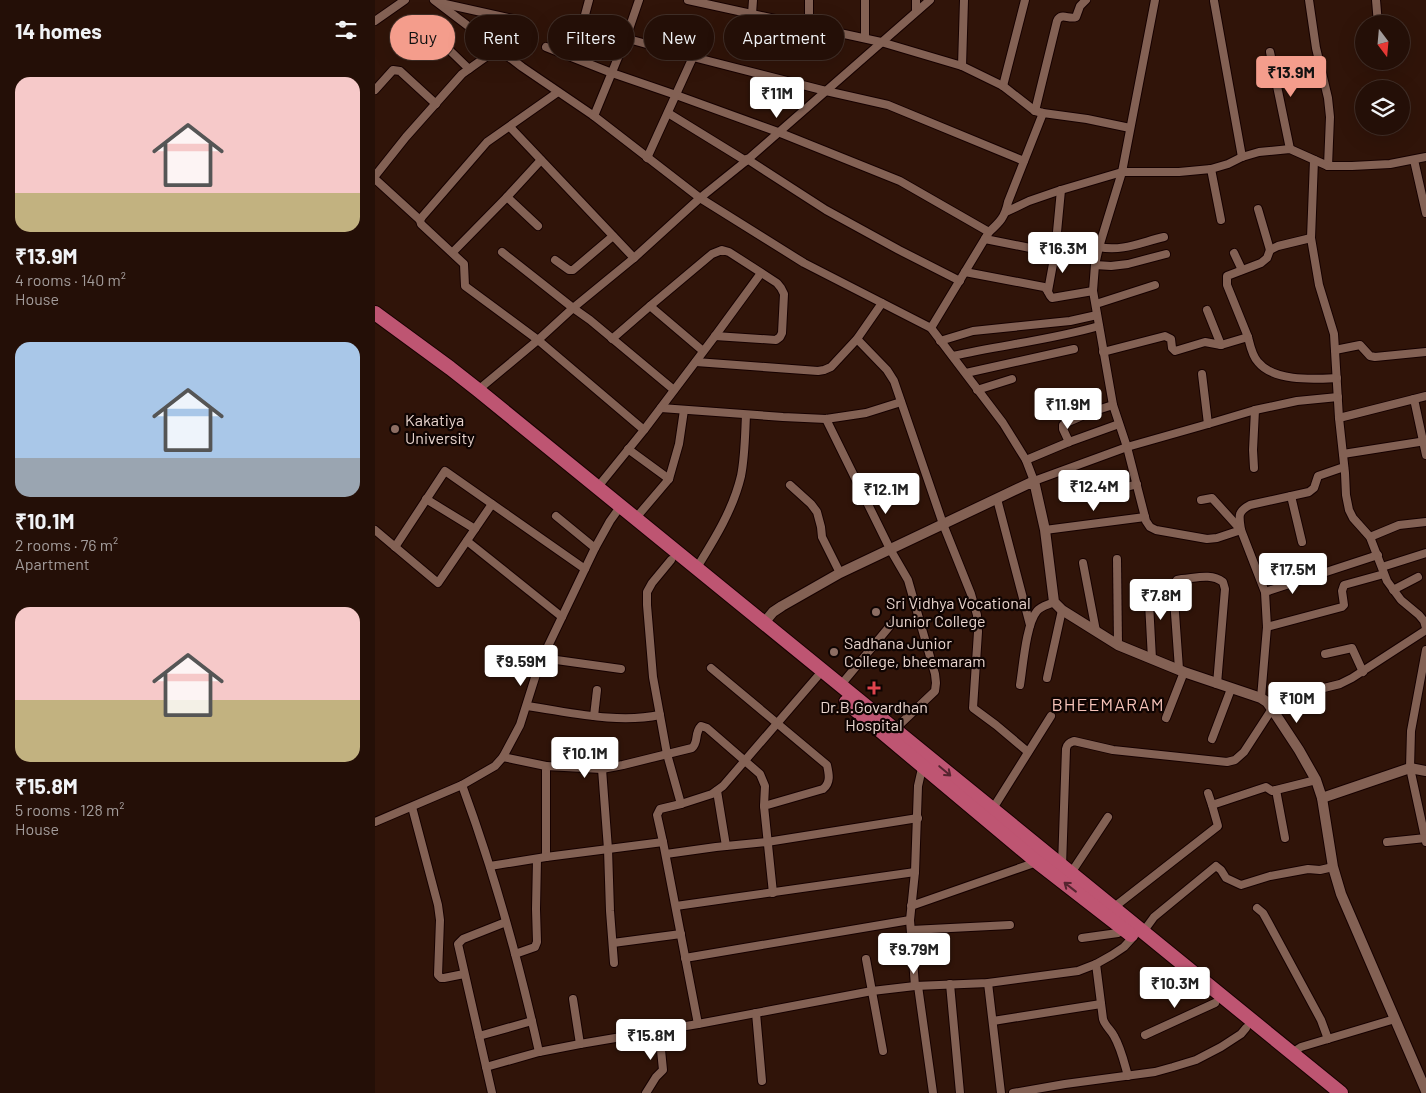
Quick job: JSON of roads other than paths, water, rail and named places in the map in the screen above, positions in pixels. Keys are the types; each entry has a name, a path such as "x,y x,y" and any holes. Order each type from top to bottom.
{"highway":[{"path":"375,313 450,368 597,488 671,560 817,677 925,761 992,810 1113,908 1134,932 1215,1003 1326,1093"},
{"path":"375,323 446,374 618,510 635,519 895,729 925,761 1037,862 1134,932 1341,1093"}],"street":[{"path":"377,18 405,0"},
{"path":"586,15 589,0"},
{"path":"634,15 639,0"},
{"path":"688,0 757,15"},
{"path":"752,14 753,0"},
{"path":"809,0 809,15"},
{"path":"865,0 865,38"},
{"path":"916,0 916,10"},
{"path":"477,390 634,258 700,198 827,91 916,10 930,0"},
{"path":"962,66 964,0"},
{"path":"1003,86 1025,0"},
{"path":"931,328 987,236 1000,223 1006,212 1039,112 1059,18 1061,16 1074,19 1080,6 1086,0"},
{"path":"1155,0 1122,172 1095,266 1093,291 1095,304 1113,405 1127,447 1145,517 1150,527 1193,538 1207,539 1217,538 1241,530"},
{"path":"1309,0 1316,48 1328,98 1328,166"},
{"path":"1376,0 1377,15"},
{"path":"437,1 496,15"},
{"path":"437,1 465,23"},
{"path":"1214,1 1242,157"},
{"path":"844,34 881,42 962,66 1003,86 1039,112 1130,128"},
{"path":"545,47 611,73 778,132 900,181 987,236 1055,253"},
{"path":"1270,52 1290,149"},
{"path":"455,55 469,69"},
{"path":"482,60 462,74 376,175 420,220 425,229 453,252 464,264 465,286 538,340 644,430"},
{"path":"513,60 594,116 700,198 804,262 931,328 1003,423 1027,460 1034,480 1058,606 1047,678"},
{"path":"594,116 617,60"},
{"path":"647,158 692,60"},
{"path":"705,60 888,105 1024,161"},
{"path":"375,90 396,69 436,104"},
{"path":"420,220 487,142 558,92"},
{"path":"668,113 826,210 960,281"},
{"path":"510,127 634,258"},
{"path":"1006,212 1029,201 1122,172 1179,172 1211,169 1259,152 1290,149 1328,166 1390,164 1426,157"},
{"path":"453,252 541,160"},
{"path":"1266,703 1340,684 1363,672 1425,625 1419,615 1401,600 1387,581 1370,537 1353,518 1349,510 1339,418 1334,334 1319,285 1311,238 1314,160"},
{"path":"1414,160 1426,212"},
{"path":"1211,169 1221,220"},
{"path":"1048,291 1055,253 1061,190"},
{"path":"507,197 538,226"},
{"path":"1258,209 1270,250 1267,258 1261,263 1227,276 1226,281 1255,358 1263,367 1284,376 1314,379 1337,378"},
{"path":"555,260 569,270 573,270 613,236"},
{"path":"1099,247 1121,248 1165,237"},
{"path":"1270,250 1278,246 1311,238"},
{"path":"612,339 712,254 722,250 729,252 777,283 781,288 784,294 782,333 776,340 715,336"},
{"path":"502,252 590,320 674,390"},
{"path":"1234,253 1242,270"},
{"path":"1095,266 1128,264 1166,254"},
{"path":"965,272 1043,287 1054,298 1093,291"},
{"path":"597,488 661,408 761,273"},
{"path":"1095,304 1155,285"},
{"path":"696,362 824,370 831,367 857,339 882,303"},
{"path":"650,306 703,351"},
{"path":"1207,310 1221,345"},
{"path":"940,340 973,331 1070,321 1097,315"},
{"path":"953,356 1070,335 1099,326"},
{"path":"1103,352 1165,336 1171,338 1172,348 1175,351 1205,342 1221,345 1247,337"},
{"path":"857,339 887,370 894,381 943,524 971,594 977,615 978,632 973,708 1028,752"},
{"path":"1335,350 1360,345 1370,356 1380,357 1426,352"},
{"path":"966,373 1074,349"},
{"path":"1202,374 1208,424"},
{"path":"977,390 1012,379"},
{"path":"1339,418 1426,396"},
{"path":"763,624 782,606 840,572 1034,480 1127,447 1255,410 1297,401 1338,397"},
{"path":"1414,399 1426,455"},
{"path":"661,408 825,419 866,413 901,402"},
{"path":"1069,442 1063,425 1091,412 1113,405"},
{"path":"635,519 669,479 679,444 685,410"},
{"path":"1254,468 1255,410"},
{"path":"697,569 718,534 741,476 746,414"},
{"path":"825,419 890,549 908,580 936,683 935,691 895,729"},
{"path":"1027,460 1119,424"},
{"path":"1343,454 1424,441"},
{"path":"628,449 669,479"},
{"path":"1066,870 1066,749 1070,742 1074,741 1113,750 1227,762 1235,760 1244,752 1266,703 1267,627 1265,592 1241,530 1239,515 1242,509 1250,505 1309,492 1314,488 1318,476 1345,467"},
{"path":"395,546 445,471 585,569"},
{"path":"1097,496 1137,484"},
{"path":"790,485 817,512 822,537 840,572"},
{"path":"1291,496 1303,542"},
{"path":"1201,500 1212,498 1241,530"},
{"path":"997,499 1030,626"},
{"path":"426,500 475,529"},
{"path":"375,530 438,583 492,504"},
{"path":"375,822 462,786 495,766 503,757 520,726 539,666 595,548 618,510"},
{"path":"556,516 595,548"},
{"path":"1045,530 1145,517"},
{"path":"1370,537 1399,525 1426,522"},
{"path":"467,541 562,617"},
{"path":"1267,627 1342,607 1344,604 1342,591 1344,585 1426,553"},
{"path":"1265,592 1378,555"},
{"path":"671,560 647,592 653,677 667,754 681,804"},
{"path":"1117,560 1119,645"},
{"path":"1083,563 1096,631"},
{"path":"1166,718 1181,671 1173,586 1177,580 1212,576 1223,582 1225,590 1217,684"},
{"path":"1393,590 1418,577"},
{"path":"1148,584 1152,659"},
{"path":"1020,685 1030,626 1037,611 1042,607 1058,606 1119,645 1266,703 1299,750 1316,780 1322,798 1333,867 1341,894 1426,1091"},
{"path":"840,686 894,621"},
{"path":"1325,654 1352,648 1363,672"},
{"path":"1387,842 1426,839 1410,768 1411,731 1426,650"},
{"path":"543,658 621,669"},
{"path":"711,668 827,765 829,781 823,789 764,806"},
{"path":"698,1024 657,815 658,811 659,809 681,804 717,791 817,677"},
{"path":"1212,739 1231,689"},
{"path":"593,716 597,690"},
{"path":"527,706 627,719 660,715"},
{"path":"992,810 1051,716"},
{"path":"503,757 546,766 602,769 691,748 695,745 698,729 703,726 760,774 763,779 765,786 764,806 767,842 773,893"},
{"path":"925,761 918,786 915,872 910,920 917,986 933,1093"},
{"path":"546,766 546,857"},
{"path":"1322,798 1410,768 1426,771"},
{"path":"602,769 608,849 609,911 614,963"},
{"path":"1212,805 1267,787 1272,791 1316,780"},
{"path":"462,786 490,866 515,954 539,1052"},
{"path":"1276,790 1285,838"},
{"path":"717,791 727,846"},
{"path":"1113,908 1218,826 1209,793"},
{"path":"412,807 440,920 438,976 444,978 465,974"},
{"path":"1066,870 1107,817"},
{"path":"666,854 767,842 917,818"},
{"path":"490,866 663,842"},
{"path":"515,954 535,947 537,942 537,859"},
{"path":"911,906 1037,862"},
{"path":"1082,938 1134,932 1147,925 1154,917 1216,866 1226,878 1241,884 1270,876 1308,869 1320,870 1333,867"},
{"path":"675,906 915,872"},
{"path":"1257,908 1273,930 1321,1020 1328,1039"},
{"path":"685,958 910,920"},
{"path":"492,1093 458,944 460,941 506,922"},
{"path":"911,930 1010,925"},
{"path":"486,1067 539,1052 872,991 917,986 988,983 1079,971 1096,964 1124,947 1134,932"},
{"path":"613,943 681,934"},
{"path":"866,959 883,1051"},
{"path":"1096,964 1104,1023 1121,1052 1128,1076"},
{"path":"988,983 1001,1093"},
{"path":"950,984 960,1093"},
{"path":"573,999 580,1044"},
{"path":"1145,1035 1215,1003"},
{"path":"993,1021 1101,1004"},
{"path":"756,1013 762,1081"},
{"path":"1292,1053 1301,1047 1395,1019"},
{"path":"479,1036 532,1021"},
{"path":"1013,1093 1044,1091 1065,1084 1155,1072 1196,1060 1233,1040 1246,1028"},
{"path":"646,1093 663,1070 659,1030"}],"place":[{"name":"Kakatiya University","path":"395,429"},
{"name":"Sri Vidhya Vocational Junior College","path":"876,612"},
{"name":"Sadhana Junior College, bheemaram","path":"834,652"},
{"name":"Dr.B.Govardhan Hospital","path":"874,688"}],"district":[{"name":"BHEEMARAM","path":"1108,705"}]}
